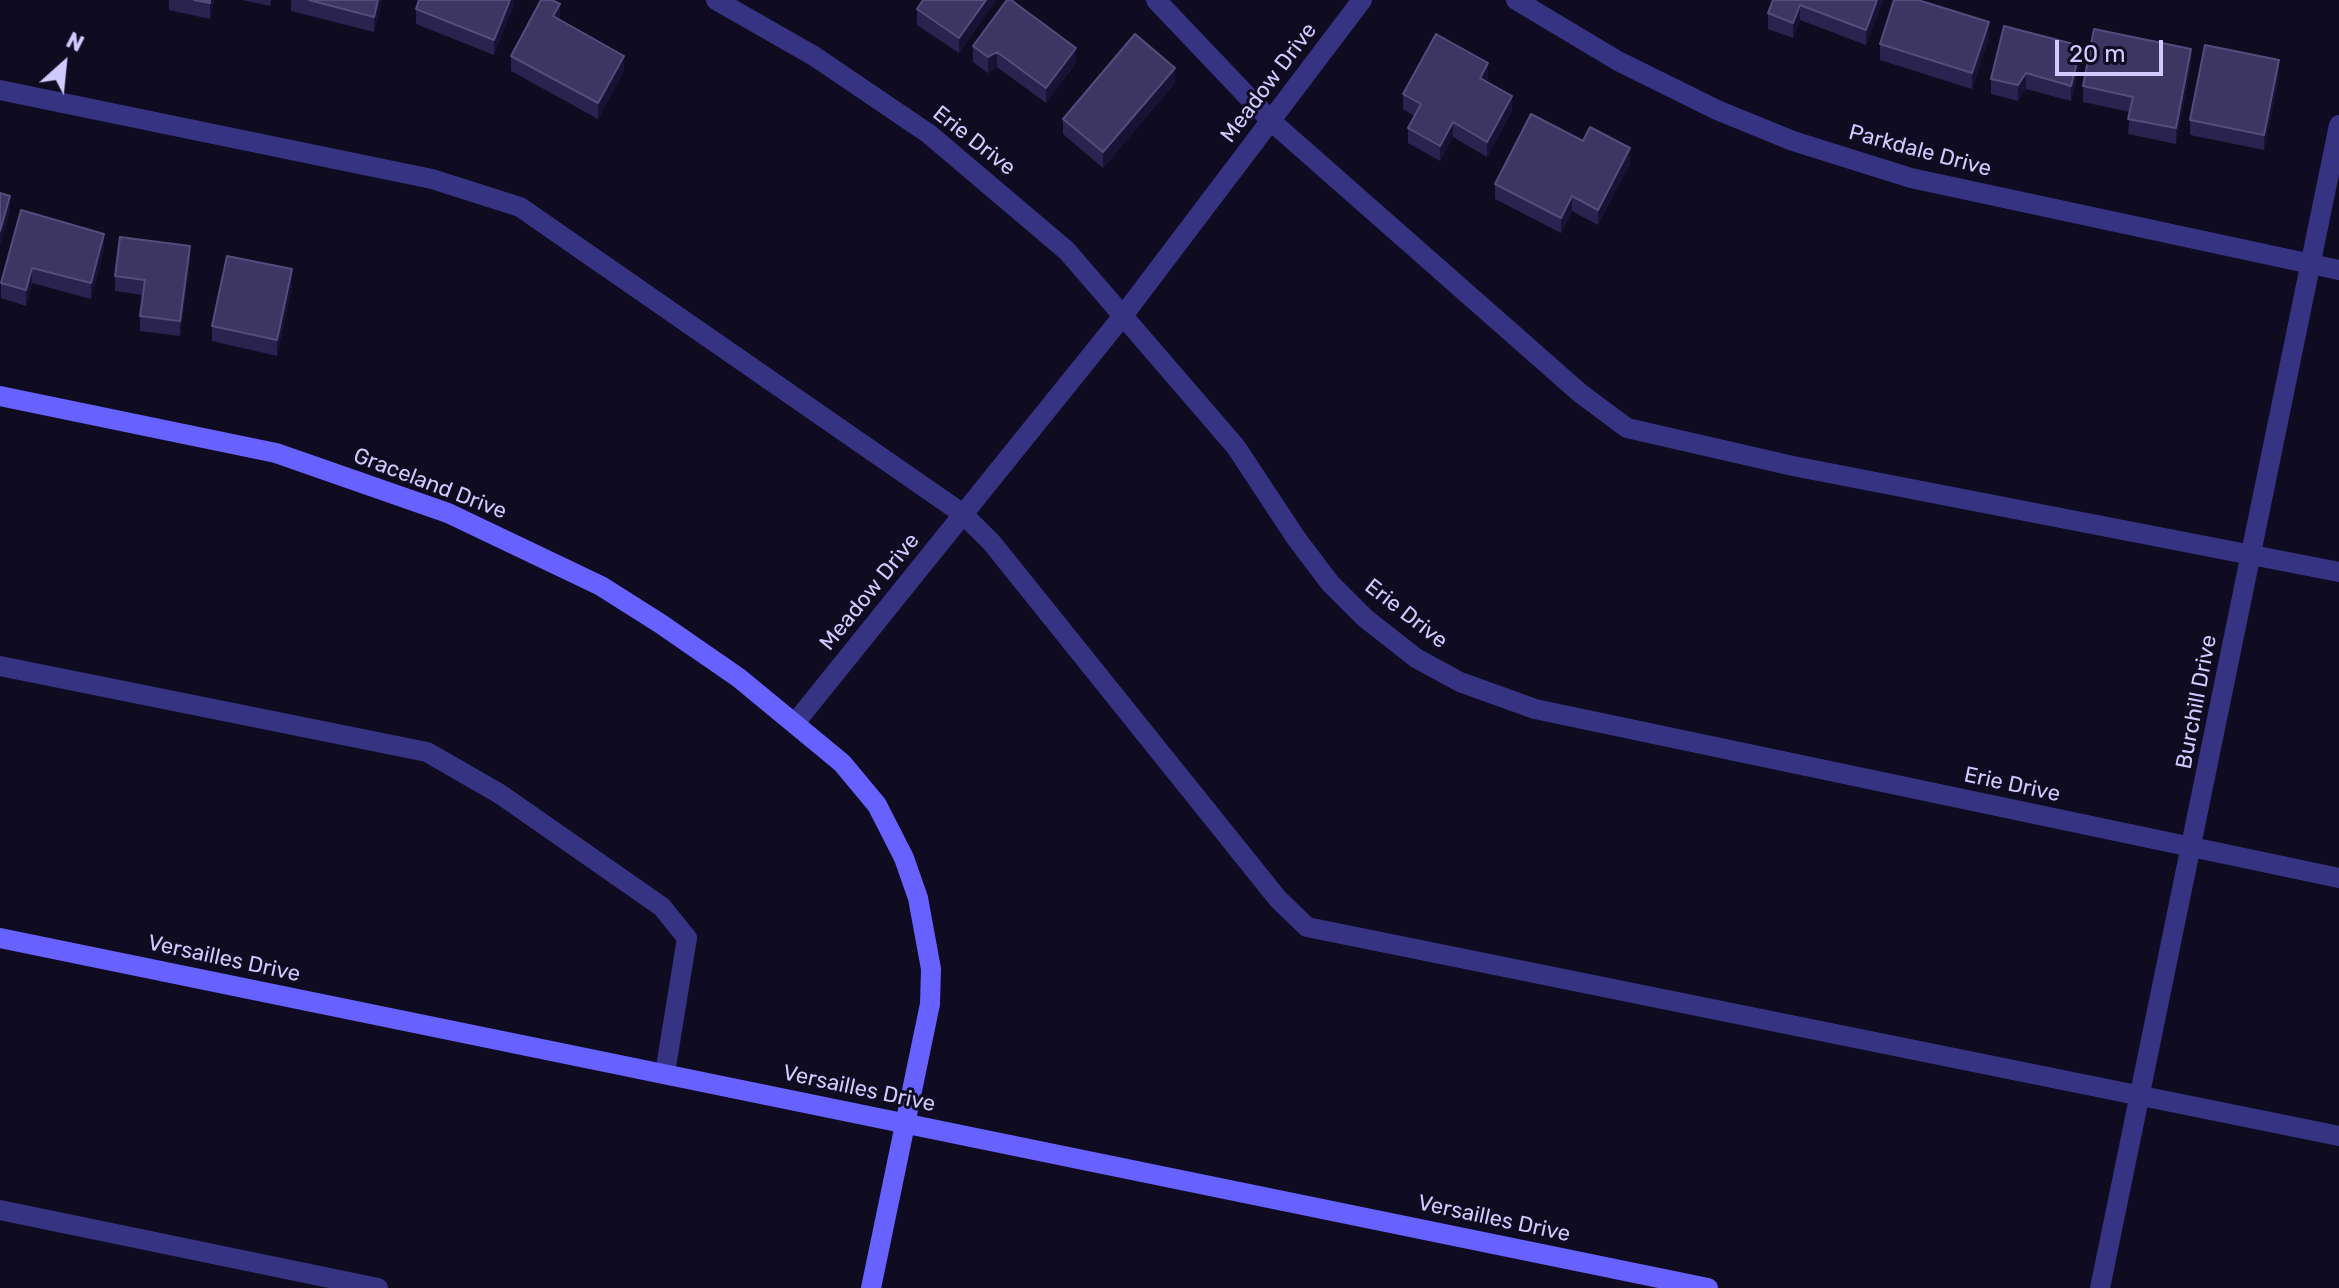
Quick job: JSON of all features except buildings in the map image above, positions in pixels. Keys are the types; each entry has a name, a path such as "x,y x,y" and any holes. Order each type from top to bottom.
{"street":[{"name":"Erie Drive","path":"716,0 814,56 929,134 1067,251 1236,447 1296,538 1341,595 1406,651 1460,682 1535,709 2339,878"},
{"path":"1156,0 1271,121 1580,393 1627,428 1793,466 2339,572"},
{"name":"Meadow Drive","path":"795,723 1122,317 1362,0"},
{"name":"Parkdale Drive","path":"1516,0 1618,61 1717,110 1793,141 1911,178 2339,270"},
{"path":"0,90 432,179 520,207 963,514 992,543 1278,899 1307,927 2339,1136"},
{"name":"Burchill Drive","path":"2100,1288 2192,847 2308,263 2339,125"},
{"name":"Graceland Drive","path":"0,396 276,453 448,513 601,586 739,678 795,723"},
{"path":"0,666 427,752 500,794 662,907 687,938 665,1073"},
{"path":"795,723 842,763 877,805 904,858 918,898 931,969 930,1004 871,1288"},
{"name":"Versailles Drive","path":"0,938 1708,1288"},
{"path":"0,1210 378,1288"}]}
